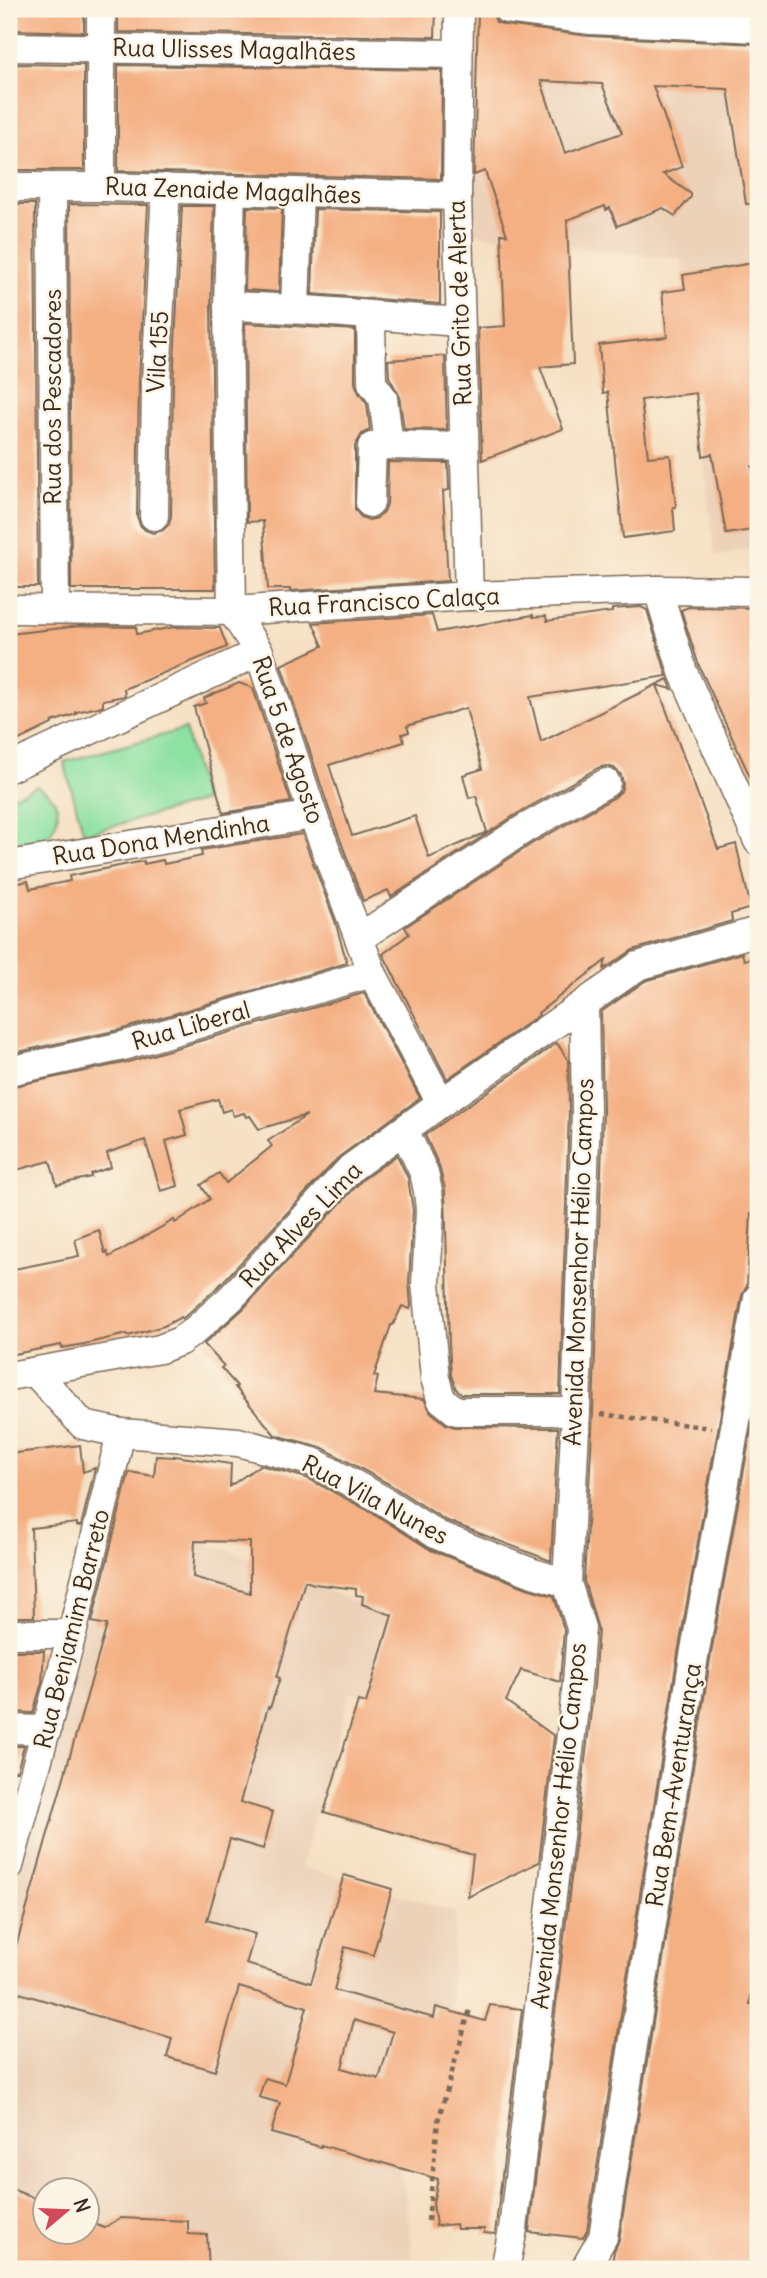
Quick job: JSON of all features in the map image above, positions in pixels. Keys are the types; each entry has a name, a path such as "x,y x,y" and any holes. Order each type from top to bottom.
{"street":[{"path":"101,9 101,187"},
{"name":"Rua Grito de Alerta","path":"459,9 457,196 469,596"},
{"path":"507,9 758,28"},
{"name":"Rua Ulisses Magalhães","path":"9,47 458,54"},
{"name":"Rua Zenaide Magalhães","path":"9,187 166,188 457,196"},
{"name":"Rua dos Pescadores","path":"52,187 55,607"},
{"name":"Vila 155","path":"154,516 156,383 166,188"},
{"path":"231,190 228,306 232,611"},
{"path":"295,308 299,193"},
{"path":"228,306 295,308 460,322"},
{"path":"370,316 372,383 383,398 389,445"},
{"path":"370,503 372,447 464,447"},
{"path":"658,590 683,672 758,841"},
{"name":"Rua Francisco Calaça","path":"9,609 55,607 232,611 469,596 658,590 758,591"},
{"name":"Rua 5 de Agosto","path":"232,611 259,652 313,815 372,974 441,1103"},
{"path":"9,768 259,652"},
{"path":"359,938 524,829 606,783"},
{"name":"Rua Dona Mendinha","path":"9,865 313,815"},
{"name":"Rua Alves Lima","path":"22,1374 160,1349 180,1341 231,1298 351,1168 441,1103 638,966 758,931"},
{"name":"Rua Liberal","path":"9,1071 123,1046 372,974"},
{"name":"Avenida Monsenhor Hélio Campos","path":"505,2269 513,2229 577,1683 581,1628 567,1583 586,1110 584,1004"},
{"path":"404,1130 424,1173 428,1191 430,1210 426,1283 435,1378 441,1399 456,1411 576,1411"},
{"name":"Rua Bem-Aventurança","path":"585,2269 603,2237 694,1656 758,1298"},
{"name":"Rua Vila Nunes","path":"22,1374 82,1425 121,1433 238,1442 313,1462 381,1499 437,1535 533,1573 567,1583"},
{"name":"Rua Benjamim Barreto","path":"9,1866 72,1634 121,1433"},
{"path":"9,1634 72,1634"},
{"path":"9,1729 47,1730"}],"path":[{"path":"576,1411 735,1432"},
{"path":"428,2221 438,2121 470,2009"}],"shaded area":[{"path":"466,79 758,89 758,548 715,556 681,260 469,233"},
{"path":"109,1517 229,1550 392,1617 366,1698 350,1692 301,1866 456,1912 449,2025 443,2023 401,2169 413,2269 209,2269 207,2235 111,2232 102,2228 102,2176 32,2176 32,2201 9,2191 9,1906 57,1733"}],"green space":[{"path":"185,729 204,801 84,834 64,762"},
{"path":"36,786 45,791 55,803 55,824 45,839 9,845 9,798"}],"building":[{"path":"9,9 84,9 84,32 9,30"},
{"path":"118,9 436,9 435,37 118,32"},
{"path":"478,9 491,9 496,22 505,25 589,36 758,44 758,204 746,204 728,89 653,86 682,167 663,174 691,194 691,197 675,216 663,208 617,226 610,208 606,210 605,206 567,220 573,364 540,367 563,429 482,460 478,328 505,326 501,234 507,235 485,171 474,175","holes":["541,81 602,84 622,133 565,153"]},
{"path":"9,64 84,65 84,170 9,170"},
{"path":"118,65 442,70 441,179 118,171"},
{"path":"9,204 35,204 38,587 9,587"},
{"path":"69,204 148,205 139,381 137,516 140,525 153,533 163,530 169,524 171,516 173,383 182,206 214,206 211,306 215,589 71,589"},
{"path":"247,207 282,208 279,292 245,290"},
{"path":"315,209 440,212 440,304 312,294"},
{"path":"758,262 758,465 752,466 758,499 758,529 726,534 712,454 703,456 696,393 641,400 648,457 670,455 676,507 673,507 675,531 623,538 608,392 603,393 599,345 667,337 662,292 685,289 683,275"},
{"path":"245,323 355,330 355,383 367,404 370,430 362,434 355,446 355,510 361,517 369,520 384,512 387,504 388,462 448,463 449,490 443,491 448,581 290,591 268,589 263,521 247,522"},
{"path":"445,356 447,430 404,429 399,395 389,377 388,360"},
{"path":"641,607 647,610 667,676 530,697 541,742 668,679 672,689 657,685 718,849 736,844 751,908 731,914 732,921 633,950 604,969 606,960 538,1013 539,1015 447,1079 383,954 409,934 405,927 533,843 615,797 621,791 621,775 614,768 598,768 515,815 391,897 388,890 363,901 281,665 323,646 313,623 432,615 437,632 533,615 546,616 547,621 612,612 612,609","holes":["466,708 482,769 463,775 469,798 476,796 487,832 429,858 415,816 352,836 329,765 404,742 402,734 409,732 407,726"]},
{"path":"689,607 758,608 758,794 699,666 681,610"},
{"path":"80,626 136,627 137,634 174,627 220,628 227,647 124,689 125,696 103,700 103,706 76,712 9,745 9,634"},
{"path":"239,683 253,688 291,802 223,813 194,707 206,703 204,698"},
{"path":"302,834 335,921 347,963 119,1030 9,1054 9,885 28,881 30,889 70,881 69,876 144,861 144,864 163,860 164,864 202,856 201,850"},
{"path":"742,953 744,960 758,956 758,1164 751,1213 747,1286 742,1295 678,1653 587,2231 583,2238 529,2232 594,1685 598,1629 584,1581 593,1412 603,1111 601,1012 645,981"},
{"path":"364,993 420,1098 339,1157 219,1286 182,1319 181,1317 164,1326 128,1336 127,1334 62,1348 61,1345 9,1355 9,1270 79,1256 75,1239 99,1230 105,1253 107,1252 109,1257 174,1220 175,1223 210,1199 201,1185 219,1173 226,1183 272,1146 268,1141 307,1115 259,1129 250,1116 246,1117 244,1113 233,1116 231,1109 222,1112 218,1099 180,1109 187,1135 166,1141 178,1186 161,1191 145,1140 107,1153 111,1167 91,1174 91,1177 57,1185 50,1161 9,1172 9,1087 128,1062"},
{"path":"557,1043 568,1060 569,1110 560,1394 462,1394 456,1389 451,1375 445,1189 439,1166 425,1135"},
{"path":"397,1155 408,1178 413,1210 409,1282 411,1306 410,1309 402,1306 391,1325 374,1376 378,1377 374,1394 424,1399 431,1412 446,1424 455,1427 558,1428 551,1561 445,1520 389,1484 321,1447 275,1435 235,1387 237,1386 221,1368 224,1366 204,1344 243,1309 362,1180"},
{"path":"758,1391 758,1674 755,1695 758,1695 758,1962 755,1961 750,2004 758,2004 758,2269 611,2269 619,2240 710,1659"},
{"path":"80,1445 83,1472 95,1468 81,1526 77,1526 77,1523 31,1528 34,1617 9,1617 9,1454"},
{"path":"156,1456 174,1456 231,1464 230,1486 260,1465 307,1478 373,1513 431,1550 554,1596 564,1630 560,1682 521,1670 506,1701 554,1736 539,1862 468,1897 473,1855 324,1812 358,1701 366,1703 392,1615 362,1604 363,1596 356,1595 356,1589 305,1581 277,1677 280,1678 270,1708 268,1707 240,1802 273,1812 263,1849 230,1839 207,1920 255,1934 246,1964 311,1983 344,1875 392,1889 373,1955 345,1947 334,1990 434,2018 436,2007 485,2021 490,2005 522,2009 495,2234 484,2233 484,2229 457,2229 456,2224 436,2226 433,2203 438,2179 271,2133 280,2103 259,2097 265,2078 285,2084 307,2007 239,1987 215,2071 167,2057 172,2038 9,1990 9,1971 107,1625 92,1622 129,1472 154,1476","holes":["195,1541 250,1542 250,1593 193,1577","354,2020 393,2032 379,2079 342,2068"]},
{"path":"9,1651 44,1651 42,1682 33,1713 9,1712"},
{"path":"9,1746 24,1746 17,1771 9,1771"},
{"path":"9,2188 32,2197 32,2246 102,2246 102,2227 120,2218 188,2221 188,2234 207,2235 209,2269 9,2269"}]}
